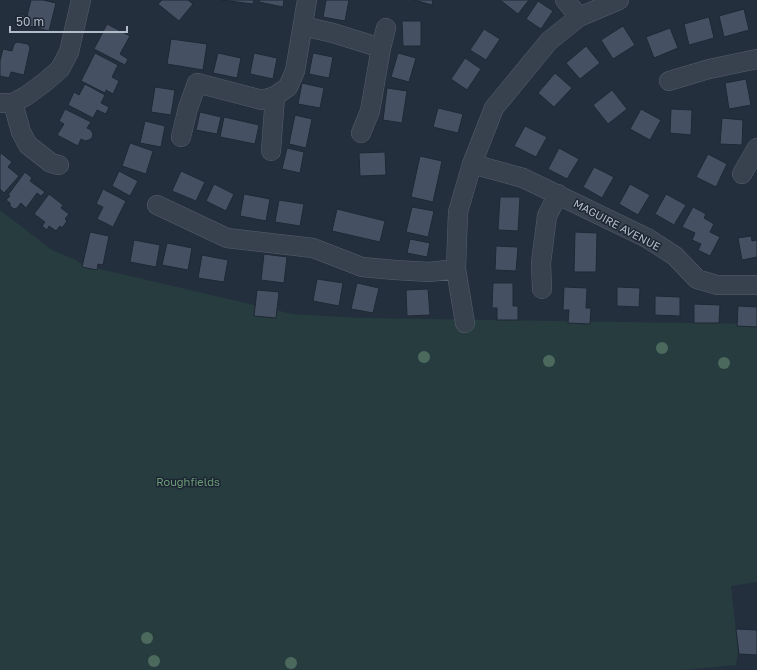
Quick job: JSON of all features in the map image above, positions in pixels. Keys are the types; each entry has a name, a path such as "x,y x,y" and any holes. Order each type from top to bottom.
{"street":[{"path":"59,165 51,163 28,145 6,103 26,96 45,82 60,68 69,52 81,0"},
{"path":"181,137 188,108 197,83 262,100 276,96 288,87 295,71 307,0"},
{"path":"565,0 579,17"},
{"path":"465,323 456,269 458,212 472,164 494,108 549,41 579,17 619,0"},
{"path":"303,26 333,33 381,48"},
{"path":"361,134 370,111 386,28"},
{"path":"669,81 709,69 757,59"},
{"path":"271,151 276,96"},
{"path":"742,174 757,148"},
{"name":"MAGUIRE AVENUE","path":"472,164 523,178 647,238 674,256 697,278 717,285 757,286"},
{"path":"542,289 541,263 548,216 558,194"},
{"path":"157,205 227,238 313,248 362,267 429,272 456,269"}],"green space":[{"name":"Roughfields","path":"0,210 52,250 74,259 83,265 292,314 363,318 757,324 757,582 731,586 738,651 736,665 683,670 0,670"}],"building":[{"path":"31,0 43,0 56,3 49,31 18,23 20,14 27,16"},
{"path":"162,0 188,0 193,4 179,21 158,4"},
{"path":"221,0 254,0 253,4"},
{"path":"260,0 284,0 283,7 259,2"},
{"path":"326,0 349,0 345,21 323,17"},
{"path":"414,0 433,0 432,5"},
{"path":"500,0 529,0 518,14"},
{"path":"538,1 553,11 541,29 526,19"},
{"path":"744,9 749,30 724,37 719,16"},
{"path":"709,17 714,38 689,45 684,24"},
{"path":"402,21 421,21 421,46 403,46"},
{"path":"107,24 130,36 120,54 128,59 125,65 94,49"},
{"path":"623,26 635,45 613,59 601,40"},
{"path":"670,28 678,48 654,58 646,37"},
{"path":"484,29 500,39 486,60 470,50"},
{"path":"171,39 207,44 203,70 167,64"},
{"path":"17,42 28,44 30,48 24,75 11,72 9,78 0,76 0,61 3,49 12,51 14,44"},
{"path":"586,46 600,63 580,79 566,63"},
{"path":"95,53 118,65 112,77 119,81 113,94 106,90 105,93 81,81"},
{"path":"218,53 241,58 237,78 213,73"},
{"path":"254,53 277,58 273,79 250,74"},
{"path":"313,53 333,57 329,78 309,74"},
{"path":"398,53 416,58 409,82 391,77"},
{"path":"465,58 481,69 467,90 451,79"},
{"path":"555,73 572,88 554,107 538,93"},
{"path":"746,79 751,105 729,109 725,83"},
{"path":"302,83 324,88 320,108 298,104"},
{"path":"85,84 105,95 101,103 109,107 106,114 97,110 93,118 68,105 74,92 79,95"},
{"path":"155,87 175,90 171,115 151,112"},
{"path":"387,88 407,91 402,123 383,120"},
{"path":"612,90 627,109 608,124 593,105"},
{"path":"438,108 463,114 458,133 433,127"},
{"path":"65,109 91,122 87,128 91,130 93,134 92,138 85,141 81,139 78,146 57,135 64,124 59,121"},
{"path":"641,109 661,120 650,140 630,129"},
{"path":"671,109 692,110 691,135 670,133"},
{"path":"200,112 221,117 217,134 196,130"},
{"path":"295,115 312,119 306,148 289,144"},
{"path":"224,117 259,125 255,144 220,137"},
{"path":"722,118 743,120 742,145 720,144"},
{"path":"145,121 165,126 161,147 140,143"},
{"path":"525,126 547,137 536,157 514,146"},
{"path":"130,143 153,151 146,174 122,166"},
{"path":"287,148 304,152 300,173 282,169"},
{"path":"559,148 579,159 567,179 548,169"},
{"path":"385,152 386,175 360,176 359,153"},
{"path":"1,153 12,162 8,167 19,176 4,193 0,189"},
{"path":"708,154 727,164 716,187 696,177"},
{"path":"420,156 442,161 433,202 411,197"},
{"path":"594,167 614,177 602,198 583,187"},
{"path":"119,171 138,181 130,196 112,186"},
{"path":"181,171 205,182 196,201 172,191"},
{"path":"25,172 32,178 30,181 45,192 41,196 37,193 26,208 21,203 14,209 6,200"},
{"path":"214,184 234,194 226,211 206,201"},
{"path":"630,184 650,195 638,215 619,204"},
{"path":"103,189 126,201 113,227 97,219 103,207 96,204"},
{"path":"49,194 63,205 61,208 69,214 65,219 67,221 62,228 60,226 56,231 49,226 47,230 42,226 45,222 34,214"},
{"path":"244,194 270,199 266,221 240,216"},
{"path":"666,194 686,205 674,225 655,214"},
{"path":"500,197 520,197 518,231 498,230"},
{"path":"279,200 304,204 300,226 275,222"},
{"path":"412,207 434,211 428,237 406,232"},
{"path":"693,207 706,214 704,218 714,224 710,232 720,237 710,256 698,250 701,244 692,240 695,233 682,227"},
{"path":"337,209 385,221 380,242 332,231"},
{"path":"90,232 109,236 103,265 98,264 97,270 82,267"},
{"path":"575,232 597,233 596,272 574,272"},
{"path":"751,236 752,241 757,240 757,257 742,260 738,238"},
{"path":"410,239 430,243 427,257 407,253"},
{"path":"134,240 160,245 156,267 130,262"},
{"path":"167,243 192,248 188,270 162,265"},
{"path":"496,246 518,247 516,271 495,270"},
{"path":"264,254 287,257 284,283 261,280"},
{"path":"202,255 228,260 224,282 198,278"},
{"path":"317,279 343,283 339,306 313,301"},
{"path":"357,283 379,288 373,313 351,309"},
{"path":"493,283 513,283 513,306 518,306 518,320 497,320 497,308 492,308"},
{"path":"564,287 587,288 586,308 591,308 590,324 568,323 569,310 563,310"},
{"path":"617,287 640,288 639,307 617,306"},
{"path":"428,289 430,315 407,316 406,290"},
{"path":"257,290 279,292 276,318 254,316"},
{"path":"655,296 680,297 680,316 655,315"},
{"path":"694,304 720,305 719,323 694,323"},
{"path":"738,306 757,307 757,327 737,326"},
{"path":"736,629 757,630 757,655 739,654"}]}
